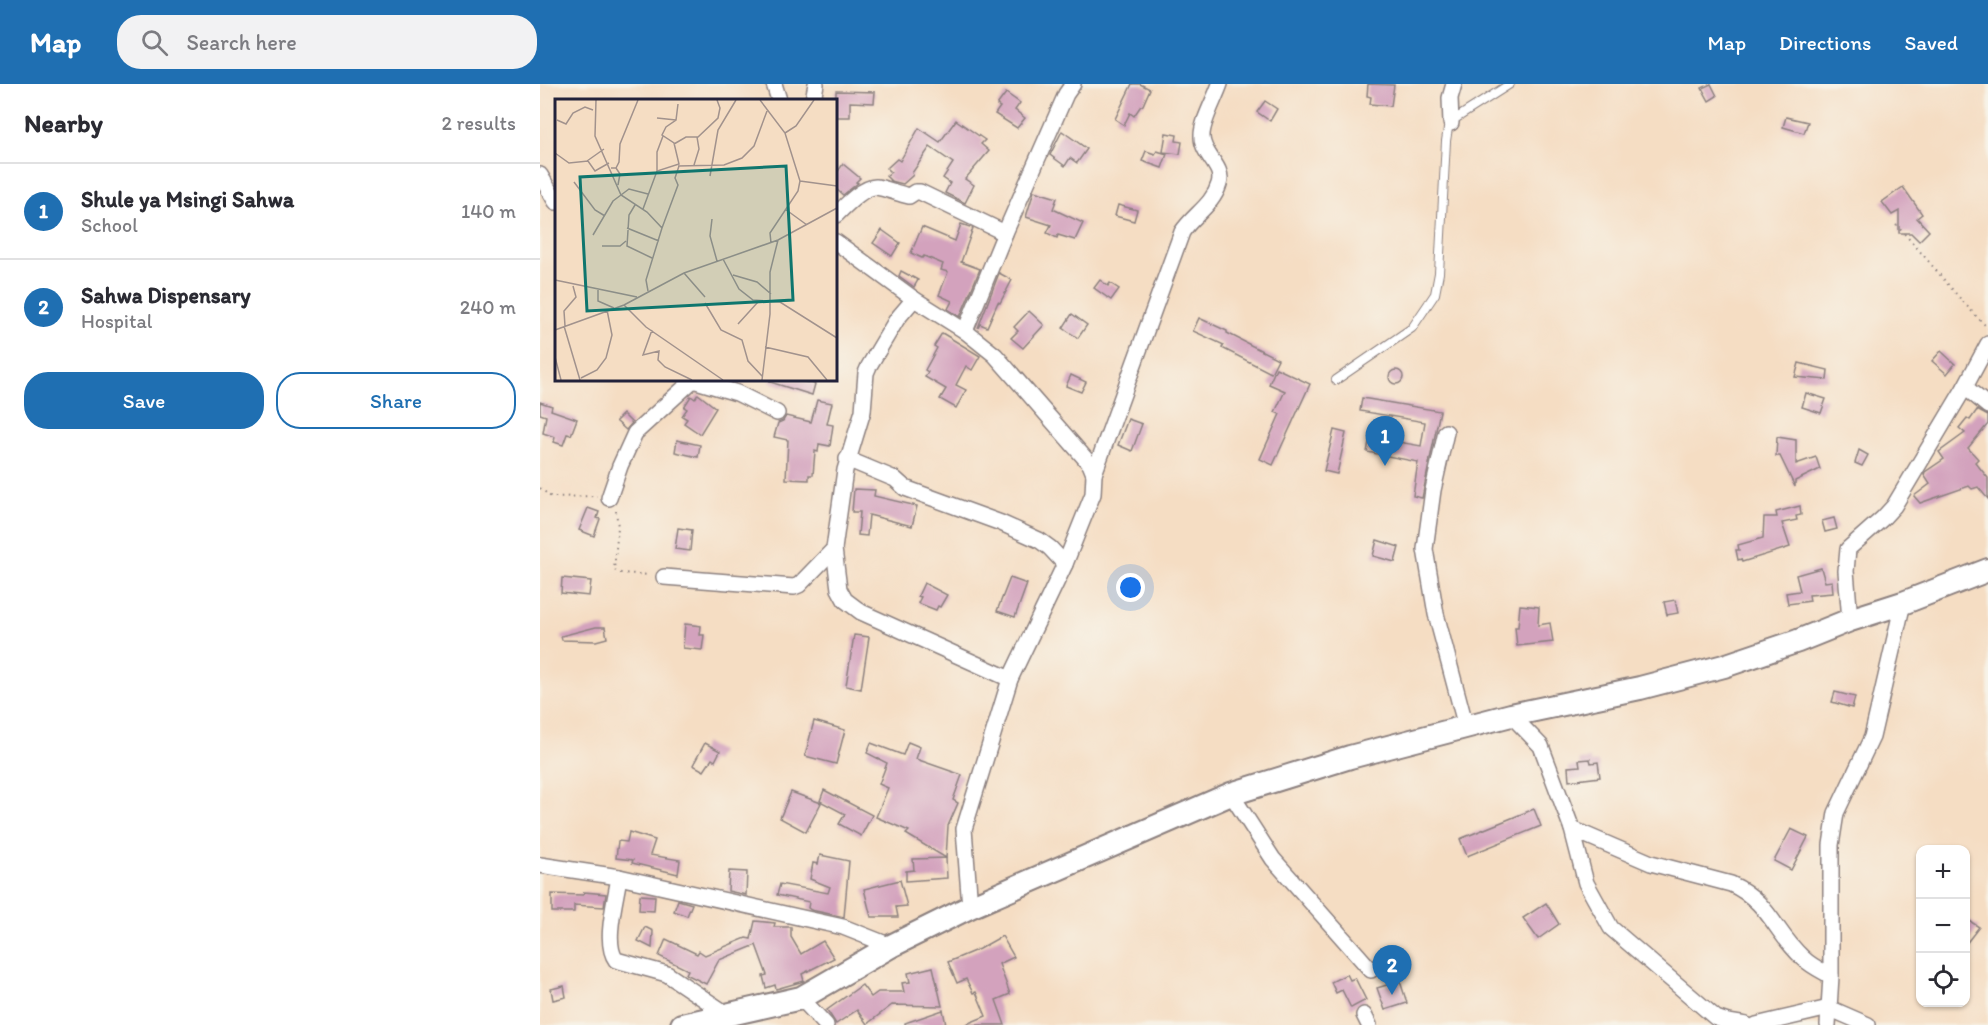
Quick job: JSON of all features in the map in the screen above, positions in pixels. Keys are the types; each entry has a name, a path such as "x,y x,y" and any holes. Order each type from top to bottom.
{"main road":[{"path":"682,1025 801,998 891,946 970,908 1231,794 1350,756 1511,715 1640,688 1724,666 1903,603 1988,570"}],"street":[{"path":"774,84 779,99"},
{"path":"813,99 816,84"},
{"path":"965,331 1005,233 1066,94 1073,84"},
{"path":"970,908 964,829 1010,679 1065,564 1093,494 1094,474 1182,232 1188,223 1207,206 1220,181 1220,172 1204,148 1202,129 1220,84"},
{"path":"1451,123 1450,98 1454,84"},
{"path":"540,175 555,200"},
{"path":"837,214 861,193 876,187 909,196 920,192 1005,233"},
{"path":"837,243 914,299 965,331 995,355 1090,464 1094,474"},
{"path":"914,299 897,319 871,359 866,373 863,411 847,459 834,549 839,589 845,600 861,612 1010,679"},
{"path":"1850,620 1846,571 1848,549 1894,506 1988,344"},
{"path":"609,498 635,433 692,381"},
{"path":"696,381 737,393 777,413"},
{"path":"1965,387 1988,406"},
{"path":"1446,432 1433,490 1425,549 1436,614 1466,727"},
{"path":"847,459 896,479 904,488 1001,523 1039,540 1065,564"},
{"path":"664,577 794,587 799,585 834,549"},
{"path":"1828,1025 1833,825 1836,813 1872,737 1903,603"},
{"path":"1511,715 1541,746 1572,829 1586,883 1611,928 1716,1018 1746,1025"},
{"path":"1231,794 1273,859 1371,970"},
{"path":"1572,829 1651,863 1743,889 1758,900 1802,958 1831,976"},
{"path":"540,865 619,878 843,927 891,946"},
{"path":"619,878 610,942 611,954 616,960 667,974 728,1015"},
{"path":"801,998 826,1025"},
{"path":"1756,1025 1829,1008 1868,1025"}],"lane":[{"path":"1336,380 1412,328 1435,294 1439,273 1446,141 1451,123 1510,84"}],"path":[{"path":"1896,225 1920,250 1951,290 1988,328"},
{"path":"540,488 550,497 593,495 609,498 617,512 614,570 621,573 664,577"}],"building":[{"path":"1132,84 1140,84 1150,89 1143,105 1134,116 1130,113 1124,125 1115,119"},
{"path":"1368,84 1394,85 1391,106 1370,104 1371,97 1367,96"},
{"path":"1711,84 1717,96 1709,101 1702,88"},
{"path":"836,91 875,92 874,103 850,102 850,117 837,117"},
{"path":"1006,93 1020,103 1015,110 1025,118 1017,128 995,114 1000,107 997,105"},
{"path":"1265,101 1277,109 1270,121 1257,112"},
{"path":"1786,117 1808,122 1804,133 1783,127"},
{"path":"956,120 985,140 981,144 989,151 965,179 974,185 965,203 945,193 950,183 943,178 953,163 930,147 912,173 913,175 903,184 891,181 886,176 891,172 887,168 897,159 900,161 919,128 940,142"},
{"path":"1062,131 1087,149 1077,163 1070,158 1065,166 1050,155"},
{"path":"1166,133 1177,135 1176,141 1182,142 1180,154 1163,152"},
{"path":"1146,151 1167,154 1162,168 1142,161"},
{"path":"843,164 860,178 856,182 858,183 843,195 837,190 837,173"},
{"path":"1903,187 1922,214 1917,218 1929,231 1919,241 1911,233 1899,233 1899,211 1892,215 1882,202"},
{"path":"1034,191 1057,198 1053,209 1083,223 1075,240 1058,235 1057,238 1047,233 1051,225 1026,217"},
{"path":"1118,205 1137,210 1134,221 1115,216"},
{"path":"961,224 973,228 961,262 980,269 960,317 948,309 952,301 939,295 948,272 941,270 943,264 911,253 922,227 955,241"},
{"path":"882,230 900,243 892,256 873,243"},
{"path":"901,271 918,280 914,287 899,276"},
{"path":"999,273 1012,280 1000,303 998,302 987,327 980,324 978,328"},
{"path":"1100,280 1108,286 1110,283 1119,289 1111,300 1094,288"},
{"path":"1029,311 1044,325 1023,348 1011,338 1018,331 1014,327"},
{"path":"1072,314 1087,325 1078,338 1063,328"},
{"path":"1199,318 1278,359 1271,373 1222,348 1224,345 1193,331"},
{"path":"942,333 980,356 972,370 966,366 956,385 966,390 956,408 940,399 946,389 925,377 928,372 925,370 937,348 934,346"},
{"path":"1941,351 1955,364 1947,374 1932,361"},
{"path":"1799,363 1828,370 1827,380 1795,377"},
{"path":"1276,368 1310,384 1273,465 1260,459 1280,414 1275,412 1285,391 1269,384"},
{"path":"1396,370 1401,372 1403,377 1401,382 1396,384 1391,382 1389,377 1391,372"},
{"path":"1071,375 1086,382 1081,392 1066,386"},
{"path":"802,381 815,384 812,395 770,382"},
{"path":"1806,393 1826,399 1821,413 1802,407"},
{"path":"698,394 716,408 700,434 684,423 687,419 682,416 687,409 684,407 691,396 695,399"},
{"path":"1362,398 1440,411 1422,498 1413,496 1418,462 1367,452 1370,437 1421,446 1425,422 1360,411"},
{"path":"817,400 832,403 827,424 833,425 830,446 819,444 818,452 815,451 813,475 809,475 809,480 786,479 788,440 774,437 778,423 786,416 811,422"},
{"path":"540,402 552,406 551,410 577,419 571,435 567,434 563,445 554,442 555,437 543,433 546,416 540,414"},
{"path":"1977,410 1988,416 1988,424 1968,448 1978,459 1975,462 1988,478 1988,499 1978,487 1972,489 1969,486 1920,503 1914,496 1930,484 1924,475 1925,472 1944,459 1939,452 1965,433 1959,428 1967,418 1970,420"},
{"path":"623,414 632,423 626,430 616,421"},
{"path":"1128,419 1142,424 1132,451 1118,445"},
{"path":"1334,430 1346,433 1337,474 1324,471"},
{"path":"1777,437 1796,440 1796,464 1816,457 1820,469 1795,481 1795,487 1780,456 1776,456"},
{"path":"677,440 700,445 698,457 675,452"},
{"path":"1859,450 1868,455 1862,466 1855,463"},
{"path":"854,489 875,490 874,496 917,506 912,526 869,515 867,536 858,535 860,512 852,512"},
{"path":"1800,506 1801,515 1796,516 1797,520 1782,523 1790,547 1742,562 1741,559 1738,560 1736,550 1739,550 1738,545 1763,538 1764,517 1777,517 1776,512"},
{"path":"588,508 599,512 597,518 600,519 594,536 579,530"},
{"path":"1834,518 1837,529 1825,532 1822,521"},
{"path":"678,528 692,530 690,551 675,549"},
{"path":"1377,540 1399,547 1395,562 1373,556"},
{"path":"1821,568 1825,582 1832,581 1833,593 1809,595 1810,601 1788,604 1786,593 1800,591 1796,575"},
{"path":"562,578 591,581 589,596 561,593"},
{"path":"1010,578 1027,584 1015,617 997,611"},
{"path":"924,583 947,595 936,610 918,603 921,597 918,596"},
{"path":"1675,600 1678,613 1667,615 1664,602"},
{"path":"1520,605 1539,607 1538,625 1550,623 1553,642 1517,646 1515,627 1518,627"},
{"path":"685,624 701,626 700,635 704,635 702,650 683,648"},
{"path":"596,627 605,627 607,638 596,641 562,640 561,636"},
{"path":"854,635 869,637 861,689 846,686"},
{"path":"1835,692 1855,697 1852,708 1832,702"},
{"path":"814,721 845,730 836,764 805,756"},
{"path":"908,742 920,747 916,759 962,775 953,800 958,803 948,826 946,858 906,834 909,831 876,817 888,788 879,784 887,763 867,753 871,743 903,755"},
{"path":"705,743 720,751 715,761 712,759 704,771 693,765"},
{"path":"1590,759 1591,763 1598,762 1600,777 1569,781 1568,767 1580,766 1579,760"},
{"path":"824,790 872,815 861,836 839,824 845,814 820,801"},
{"path":"791,792 821,803 806,832 780,818"},
{"path":"1534,809 1541,826 1467,856 1460,839"},
{"path":"1791,829 1808,837 1791,870 1774,861"},
{"path":"629,832 655,840 650,855 680,860 678,874 632,863 633,860 616,858 618,841 627,842"},
{"path":"820,855 849,861 844,917 811,910 808,908 809,902 777,895 780,884 828,893 830,887 810,879 813,863 818,864"},
{"path":"946,858 947,878 906,881 906,871 914,870 913,859"},
{"path":"729,871 747,872 746,895 728,891"},
{"path":"900,880 907,906 896,907 898,917 871,917 864,889"},
{"path":"584,892 606,894 604,907 574,905 574,912 552,912 552,894 583,895"},
{"path":"640,895 655,896 654,911 639,910"},
{"path":"678,900 692,904 687,916 674,911"},
{"path":"1546,903 1559,924 1538,939 1523,918"},
{"path":"755,921 775,923 774,927 791,927 791,937 801,954 823,941 834,958 802,974 804,981 776,989 775,985 766,988 763,976 767,975 756,945 719,960 706,984 686,974 688,970 659,956 666,939 697,954 699,951 705,955 746,938 751,939"},
{"path":"1970,921 1979,927 1970,939"},
{"path":"645,927 653,931 652,948 638,941"},
{"path":"1002,936 1014,957 999,964 1010,994 996,1000 1005,1025 964,1025 986,1016 976,992 973,993 966,979 957,983 948,962"},
{"path":"933,967 942,1006 892,1005 867,1024 857,1010 836,1024 827,1010 862,985 871,997 878,992 904,992 902,983 910,982 908,973"},
{"path":"1347,974 1350,980 1355,978 1366,1000 1351,1008 1342,990 1336,993 1331,982"},
{"path":"1400,981 1407,1003 1385,1010 1377,988"},
{"path":"564,986 566,997 553,1000 551,989"},
{"path":"943,1010 946,1025 905,1025 905,1023"}],"place":[{"name":"Shule ya Msingi Sahwa","path":"1385,466"},
{"name":"Sahwa Dispensary","path":"1392,995"}]}
